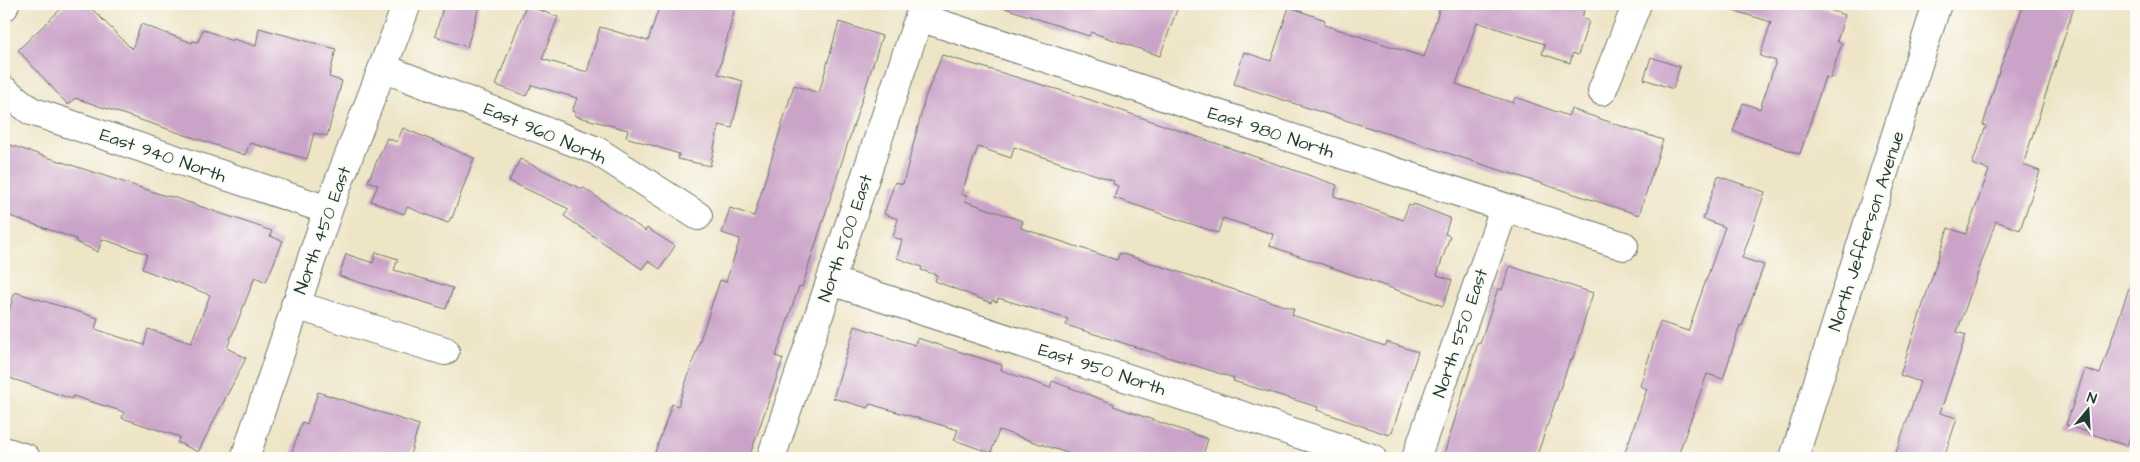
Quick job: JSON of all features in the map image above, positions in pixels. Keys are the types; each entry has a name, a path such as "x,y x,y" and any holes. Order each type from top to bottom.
{"street":[{"name":"North 450 East","path":"245,458 328,210 407,4"},
{"path":"1602,91 1637,4"},
{"name":"North Jefferson Avenue","path":"1794,458 1937,4"},
{"name":"East 980 North","path":"919,16 1504,209 1624,246"},
{"name":"North 500 East","path":"770,458 919,16"},
{"name":"East 960 North","path":"383,68 597,151 698,216"},
{"name":"East 940 North","path":"4,90 31,111 328,210"},
{"name":"North 550 East","path":"1416,458 1504,209"},
{"name":"East 950 North","path":"831,280 1372,458"},
{"path":"295,305 444,351"},
{"path":"4,451 26,458"}],"building":[{"path":"66,4 87,4 132,49 141,24 192,43 193,41 198,42 203,29 232,41 233,39 256,46 259,28 336,49 329,77 342,81 327,136 314,133 307,159 250,143 245,155 75,98 68,105 18,50"},
{"path":"444,4 480,4 467,47 435,36"},
{"path":"660,4 736,4 718,74 743,81 732,128 719,125 710,166 678,159 679,154 626,137 628,130 575,116 575,112 572,111 577,98 532,85 526,96 496,85 526,5 558,17 542,59 587,72 600,27 648,41"},
{"path":"1006,4 1179,4 1160,56 1091,32 1089,36 1005,8"},
{"path":"1439,4 1586,4 1582,18 1589,21 1578,55 1573,53 1570,63 1542,54 1545,44 1477,22 1456,84 1513,103 1515,97 1568,116 1571,109 1663,140 1639,215 1234,84 1244,52 1271,61 1289,7 1325,20 1324,25 1424,57 1439,11"},
{"path":"1729,4 1811,4 1845,15 1837,41 1842,43 1830,79 1825,77 1800,154 1733,131 1743,103 1760,109 1776,61 1760,56 1771,22 1728,9"},
{"path":"2024,4 2075,4 2023,165 2040,171 2020,230 1996,221 1957,332 1966,335 1940,413 1957,418 1944,458 1894,458 1920,382 1900,375 1948,228 1966,234 1989,170 1972,164 1986,126 1983,125 2000,68"},
{"path":"839,22 882,36 802,287 799,286 776,356 783,359 749,458 653,458 672,404 678,406 720,280 726,282 740,239 722,233 730,208 754,216 794,85 819,93"},
{"path":"942,55 1076,95 1337,185 1334,196 1403,220 1409,204 1413,206 1414,204 1450,218 1445,234 1450,236 1437,275 1452,280 1443,306 1270,246 1273,234 1223,218 1218,233 1114,198 1118,186 1113,184 1114,181 1014,147 1011,158 978,147 961,194 967,196 965,201 1023,221 1021,228 1117,260 1120,253 1294,309 1292,315 1385,346 1387,342 1418,352 1392,432 1389,435 1317,410 1318,407 1233,381 1234,378 1066,325 1068,319 998,298 997,302 992,300 991,303 935,281 937,275 921,270 922,267 897,258 902,240 893,237 898,219 884,214 895,182 903,184 926,95"},
{"path":"1651,57 1680,67 1673,89 1644,79"},
{"path":"403,128 474,158 452,218 448,223 407,207 404,214 371,201 378,185 368,181 387,138 397,142"},
{"path":"4,143 272,231 270,236 283,241 266,282 255,277 227,348 246,358 198,452 177,442 180,437 122,418 124,412 73,396 72,399 4,376 4,327 15,292 98,318 95,329 144,345 148,329 191,343 210,295 142,269 147,254 102,239 98,252 76,242 76,239 4,214"},
{"path":"520,159 582,189 584,188 645,231 647,228 675,246 660,269 648,261 642,269 564,216 569,209 509,181"},
{"path":"1718,176 1765,192 1742,258 1764,265 1742,326 1740,325 1723,379 1707,374 1677,458 1623,458 1647,389 1640,386 1660,322 1688,331 1725,227 1703,219"},
{"path":"376,252 398,259 394,270 453,288 446,309 339,276 346,254 373,263"},
{"path":"1510,266 1593,293 1572,361 1570,360 1536,458 1443,458 1478,343 1480,344 1498,288 1502,290"},
{"path":"2132,279 2136,279 2136,419 2127,446 2066,425 2085,369 2100,374"},
{"path":"855,326 915,345 917,338 1002,365 1001,370 1050,388 1052,381 1114,404 1113,406 1208,439 1202,458 1082,458 999,430 991,453 954,440 958,430 870,404 868,408 833,398"},
{"path":"318,392 419,425 409,458 290,458 302,422 307,424"}]}
